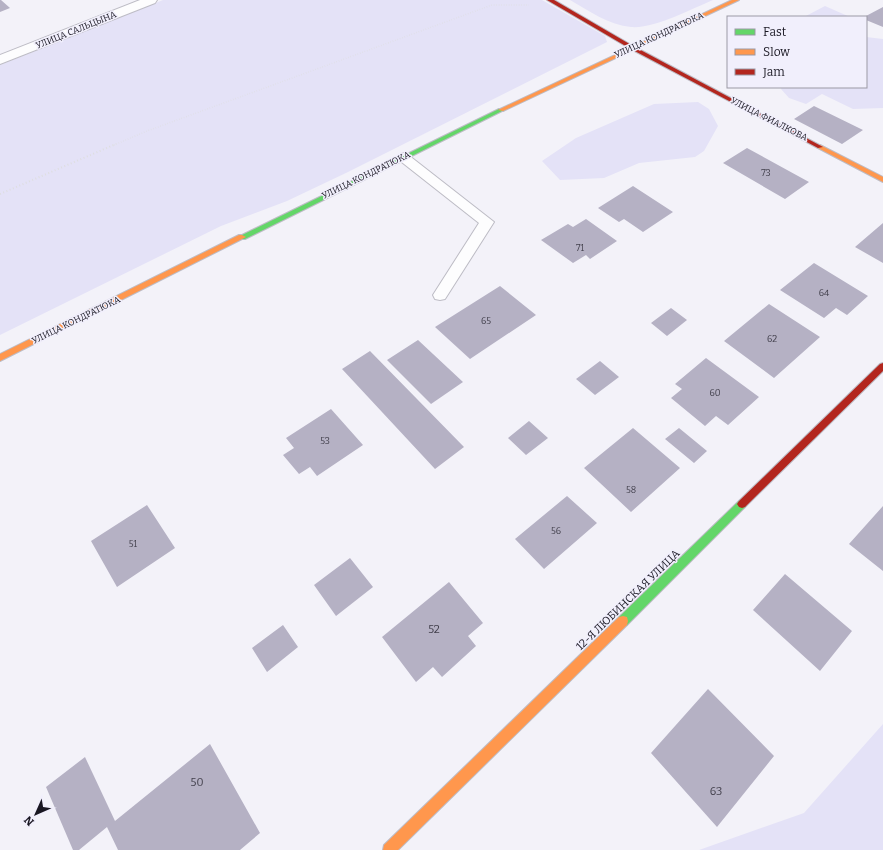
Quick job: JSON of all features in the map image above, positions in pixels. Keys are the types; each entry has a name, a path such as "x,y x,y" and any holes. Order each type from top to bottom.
{"street":[{"name":"УЛИЦА САЛЬЦЫНА","path":"0,60 151,0"},
{"name":"УЛИЦА ФИАЛКОВА","path":"550,0 631,47 883,180"},
{"name":"УЛИЦА КОНДРАТЮКА","path":"0,358 403,156 631,47 736,0"},
{"name":"12-Я ЛЮБИНСКАЯ УЛИЦА","path":"389,850 883,366"}],"lane":[{"path":"403,156 487,222 440,294"}],"path":[{"path":"0,194 147,131 492,5 536,4"}],"shaded area":[{"path":"163,0 542,0 605,36 607,42 348,172 287,201 221,226 0,335 0,65"},
{"path":"570,0 713,0 662,22 641,27 631,27 623,26 607,20"},
{"path":"825,6 848,16 806,16"},
{"path":"867,37 883,39 883,108 853,109 822,94 806,104 789,98 781,89 867,88"},
{"path":"698,102 709,109 718,126 704,151 695,157 639,163 604,178 560,180 542,161 576,138 654,104"},
{"path":"883,724 883,850 699,850 804,813"}],"building":[{"path":"1,0 10,8 0,12"},
{"path":"883,7 883,27 867,20 866,16"},
{"path":"814,106 863,130 842,144 794,119"},
{"path":"747,148 809,182 785,199 723,163"},
{"path":"633,186 673,212 643,232 624,219 619,222 598,208"},
{"path":"586,219 617,241 590,259 586,255 573,263 541,240 568,224 573,227"},
{"path":"883,223 883,263 855,247"},
{"path":"814,263 868,296 847,315 836,308 824,318 780,290"},
{"path":"500,286 536,315 470,359 435,327"},
{"path":"769,304 820,337 774,378 724,341"},
{"path":"671,308 687,320 667,336 651,323"},
{"path":"418,340 463,382 431,404 387,360"},
{"path":"370,351 464,447 435,469 342,369"},
{"path":"706,358 759,397 728,425 716,416 705,426 671,398 682,389 675,384"},
{"path":"600,361 619,377 595,395 576,379"},
{"path":"331,409 363,445 317,476 310,467 299,474 283,455 294,448 286,438"},
{"path":"529,421 548,438 526,455 508,438"},
{"path":"633,428 680,468 631,512 584,468"},
{"path":"679,428 707,451 694,463 665,439"},
{"path":"567,496 597,523 544,569 515,539"},
{"path":"147,505 175,548 117,587 91,541"},
{"path":"883,506 883,571 849,544"},
{"path":"350,558 373,587 336,616 314,585"},
{"path":"785,574 852,631 820,671 753,610"},
{"path":"449,582 483,623 468,636 476,646 442,677 433,667 416,682 382,637"},
{"path":"283,625 298,647 267,672 252,648"},
{"path":"708,689 774,756 717,827 651,753"},
{"path":"210,744 260,833 240,850 118,850 107,827 79,850 73,850 46,787 85,757 115,821"}],"traffic: fast":[{"path":"242,237 501,110"},
{"path":"623,621 742,504"}],"traffic: slow":[{"path":"501,110 736,0"},
{"path":"820,147 883,180"},
{"path":"0,358 242,237"},
{"path":"389,850 623,621"}],"traffic: jam":[{"path":"550,0 631,47 820,147"},
{"path":"742,504 883,366"}]}
